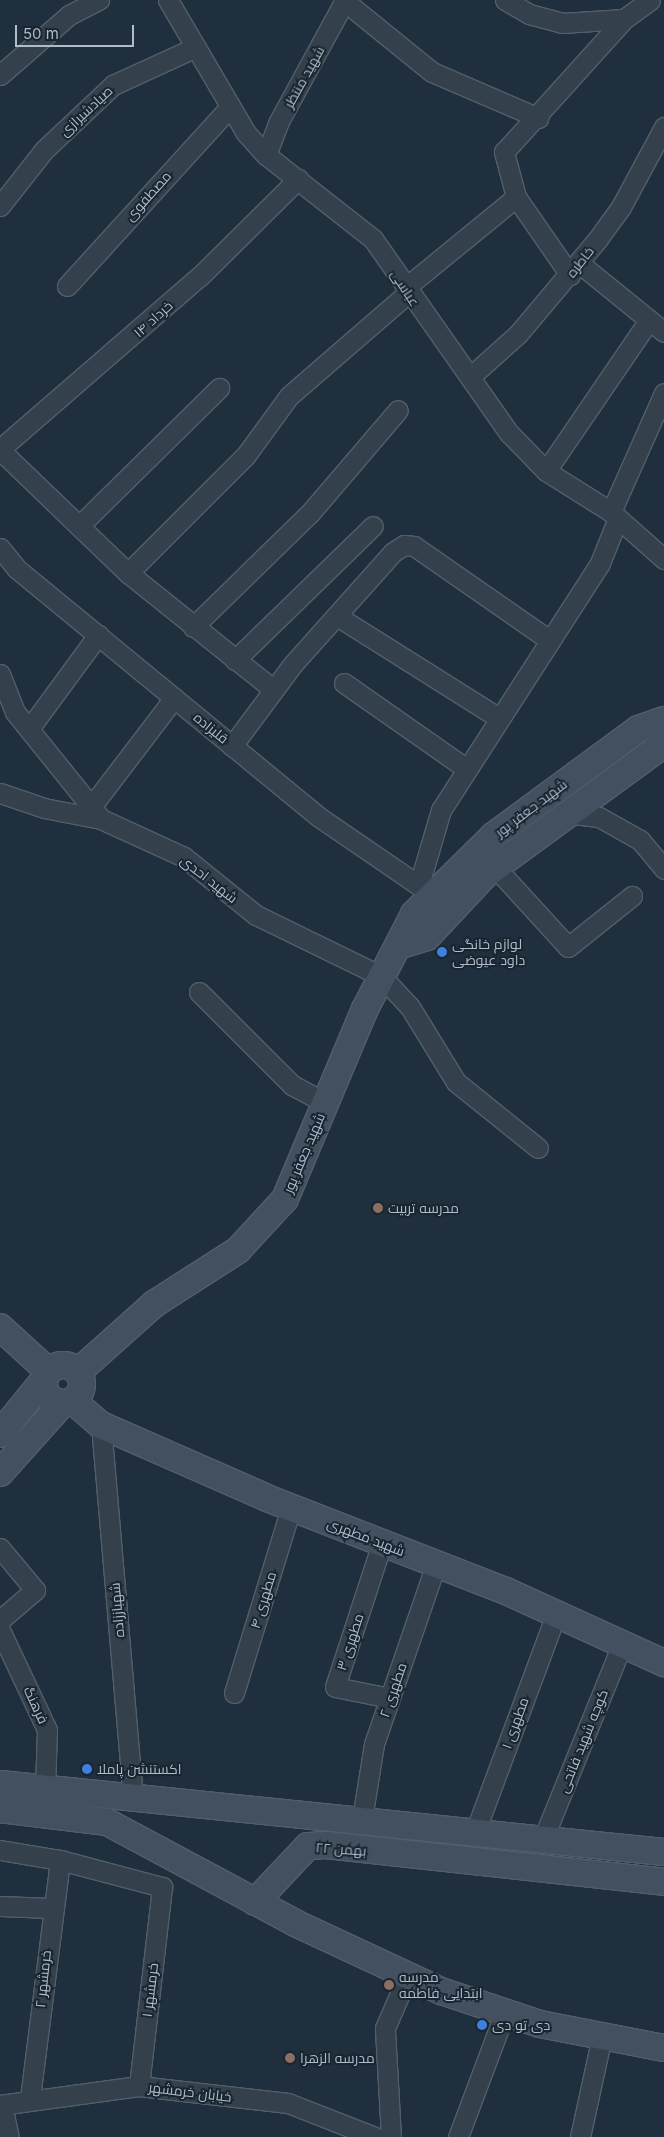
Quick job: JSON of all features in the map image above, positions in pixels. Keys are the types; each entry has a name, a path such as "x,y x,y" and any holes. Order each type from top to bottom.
{"street":[{"path":"0,75 69,15 99,0"},
{"name":"عباسی","path":"168,0 230,107 266,155 373,239 509,433 546,472 615,515 663,556"},
{"path":"344,0 432,72 539,118"},
{"name":"شهید منتظر","path":"266,155 278,123 344,0"},
{"path":"505,0 529,14 562,23 624,19"},
{"path":"650,0 624,19 539,118 504,152 516,197 574,269 664,332"},
{"name":"صیادشیرازی","path":"0,206 44,150 113,85 196,47"},
{"name":"مصطفوی","path":"67,286 230,107"},
{"name":"خاطره","path":"470,377 518,334 574,269 621,207 664,127"},
{"name":"۱۴ خرداد","path":"0,450 193,282 298,180"},
{"path":"128,573 246,454 289,396 407,290 516,197"},
{"path":"546,472 649,320"},
{"path":"79,526 219,388"},
{"path":"426,890 441,810 548,638 600,563 615,515 664,393"},
{"path":"193,627 310,513 398,410"},
{"path":"0,450 128,573 193,627 273,689"},
{"path":"235,660 373,526"},
{"path":"232,746 273,689 393,552 404,545 414,546 548,638"},
{"name":"قلیزاده","path":"0,548 17,568 319,817 426,890"},
{"path":"337,616 499,718"},
{"path":"29,729 98,636"},
{"path":"0,674 15,712 96,812 174,698"},
{"path":"344,682 467,769"},
{"name":"شهید جعفر پور","path":"78,1372 154,1304 238,1250 285,1199 381,976 401,945 426,890 493,836 638,729 664,720"},
{"name":"شهید جعفر پور","path":"401,945 427,937 495,868 565,813 664,744"},
{"name":"شهید احدی","path":"0,793 44,808 96,812 184,857 256,915 381,976"},
{"path":"565,813 599,817 640,840 664,869"},
{"path":"495,868 568,947 632,896"},
{"path":"381,976 410,1007 456,1082 538,1148"},
{"path":"199,992 292,1085 326,1103"},
{"path":"0,1327 46,1376 52,1401 68,1403"},
{"path":"0,1434 46,1376 69,1366 78,1372 81,1393 68,1403 0,1473"},
{"name":"شهید مطهری","path":"68,1403 101,1425 291,1508 436,1564 556,1614 664,1663"},
{"name":"شهباززاده","path":"101,1425 133,1795"},
{"name":"مطهری ۴","path":"234,1693 291,1508"},
{"name":"مطهری ۳","path":"382,1543 335,1688 390,1698"},
{"path":"0,1548 35,1590 0,1620"},
{"name":"مطهری ۲","path":"362,1819 374,1744 436,1564"},
{"name":"مطهری ۱","path":"475,1832 556,1614"},
{"name":"فرهنگ","path":"0,1630 47,1730 45,1786"},
{"name":"کوچه شهید فاتحی","path":"543,1839 622,1644"},
{"path":"0,1784 45,1786 133,1795 664,1852"},
{"path":"126,1832 133,1795"},
{"path":"0,1810 107,1822 255,1902 408,1975 506,2012 602,2036 664,2048"},
{"name":"۲۲ بهمن","path":"255,1902 302,1852 326,1845 664,1882"},
{"path":"0,1850 60,1860"},
{"name":"خرمشهر ۱","path":"60,1860 159,1883 162,1894 138,2086"},
{"name":"خرمشهر ۲","path":"30,2098 51,1908 60,1860"},
{"path":"0,1906 51,1908"},
{"path":"392,2137 384,2028 408,1975"},
{"path":"458,2137 506,2012"},
{"path":"580,2137 602,2036"},
{"name":"خیابان خرمشهر","path":"1,2105 30,2098 138,2086 288,2103 375,2137"},
{"path":"1,2105 9,2137"}],"place":[{"name":"لوازم خانگی داود عیوضی","path":"442,952"},
{"name":"مدرسه تربیت","path":"378,1208"},
{"name":"اکستنشن پاملا","path":"87,1769"},
{"name":"مدرسه ابتدایی فاطمه","path":"389,1985"},
{"name":"دی تو دی","path":"482,2025"},
{"name":"مدرسه الزهرا","path":"290,2058"}]}
